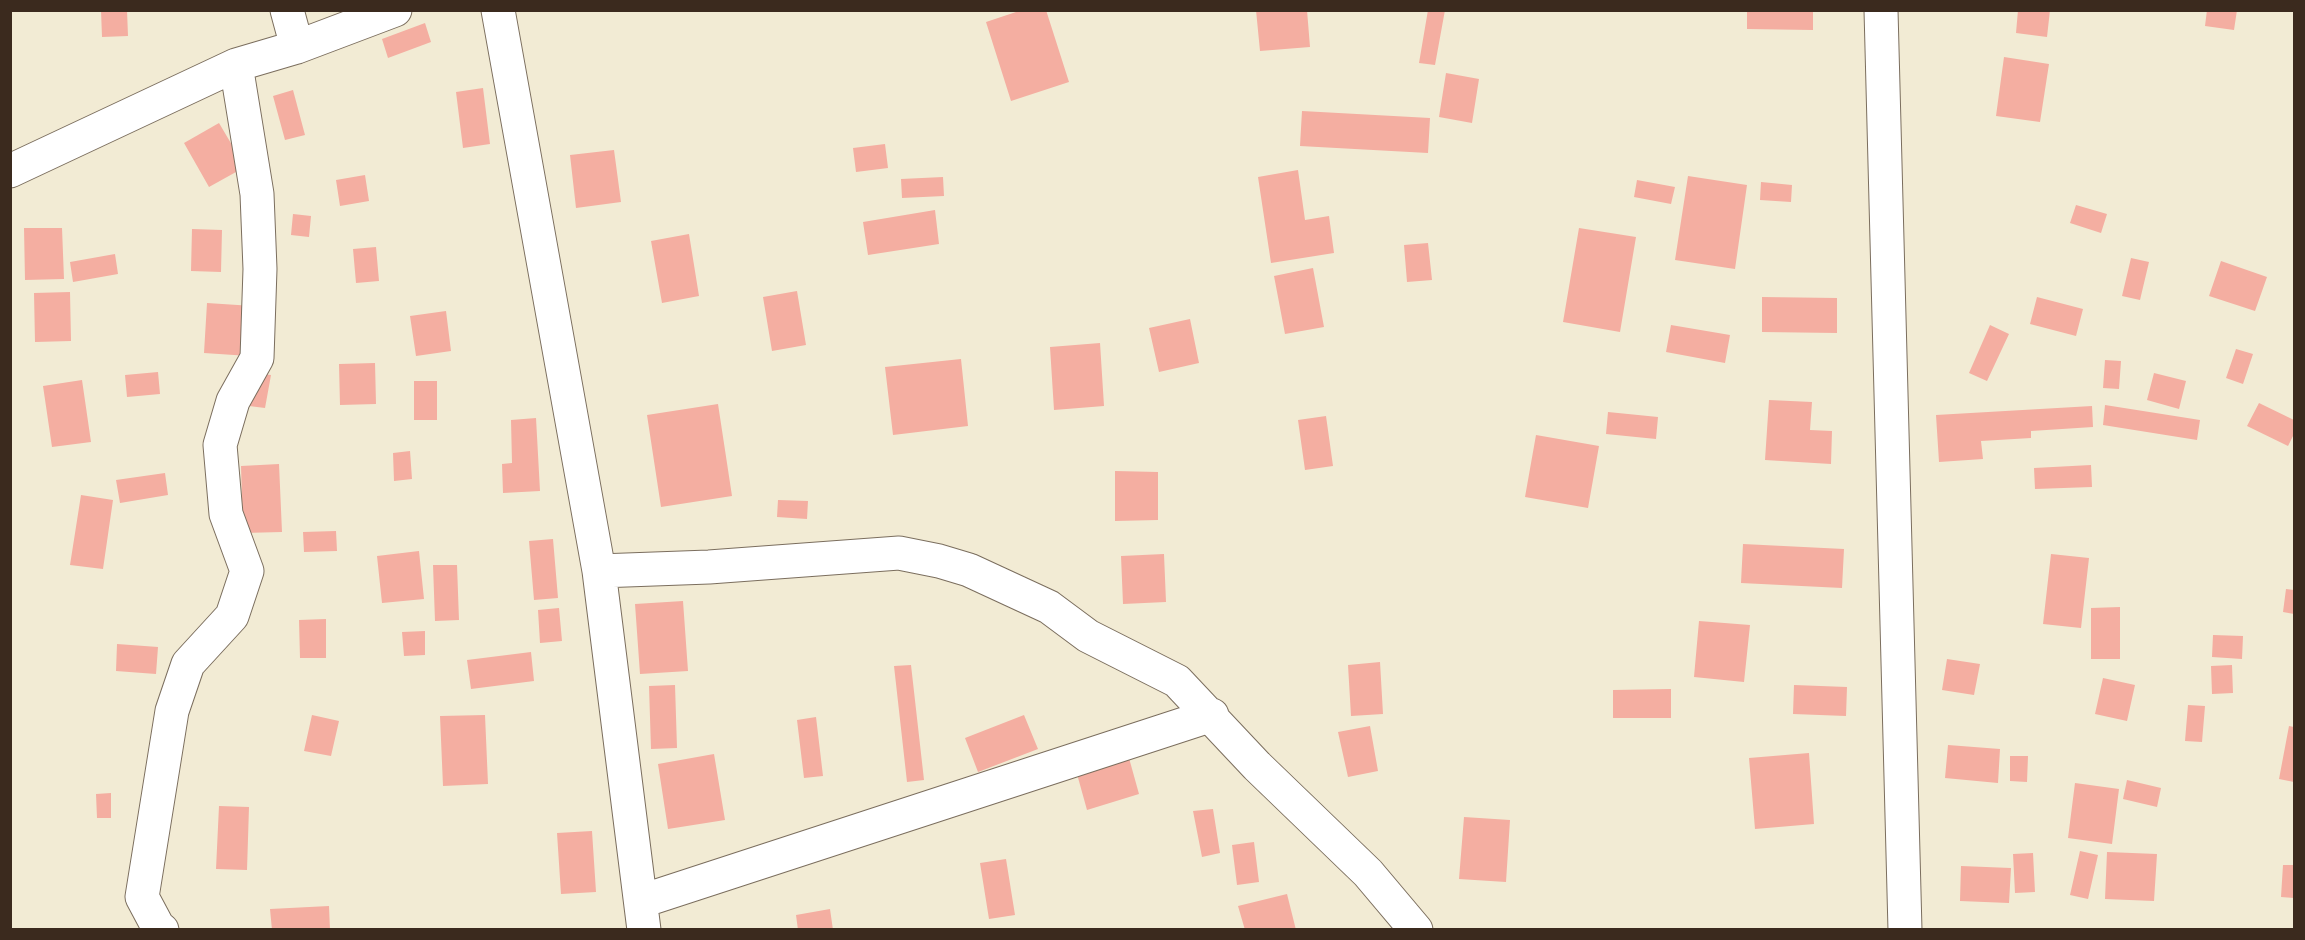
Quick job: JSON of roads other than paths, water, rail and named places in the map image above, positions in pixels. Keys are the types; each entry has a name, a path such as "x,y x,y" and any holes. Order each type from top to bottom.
{"street":[{"path":"287,10 297,47"},
{"path":"10,171 236,65 297,47 395,10"},
{"path":"498,10 599,571 643,915 1212,715"},
{"path":"1881,10 1905,930"},
{"path":"162,930 142,897 172,711 188,664 232,616 247,571 226,514 220,445 233,401 257,358 260,269 257,194 236,65"},
{"path":"599,571 709,567 899,553 969,570 1049,607 1088,636 1177,681 1212,715 1257,766 1368,873 1416,930"}]}
